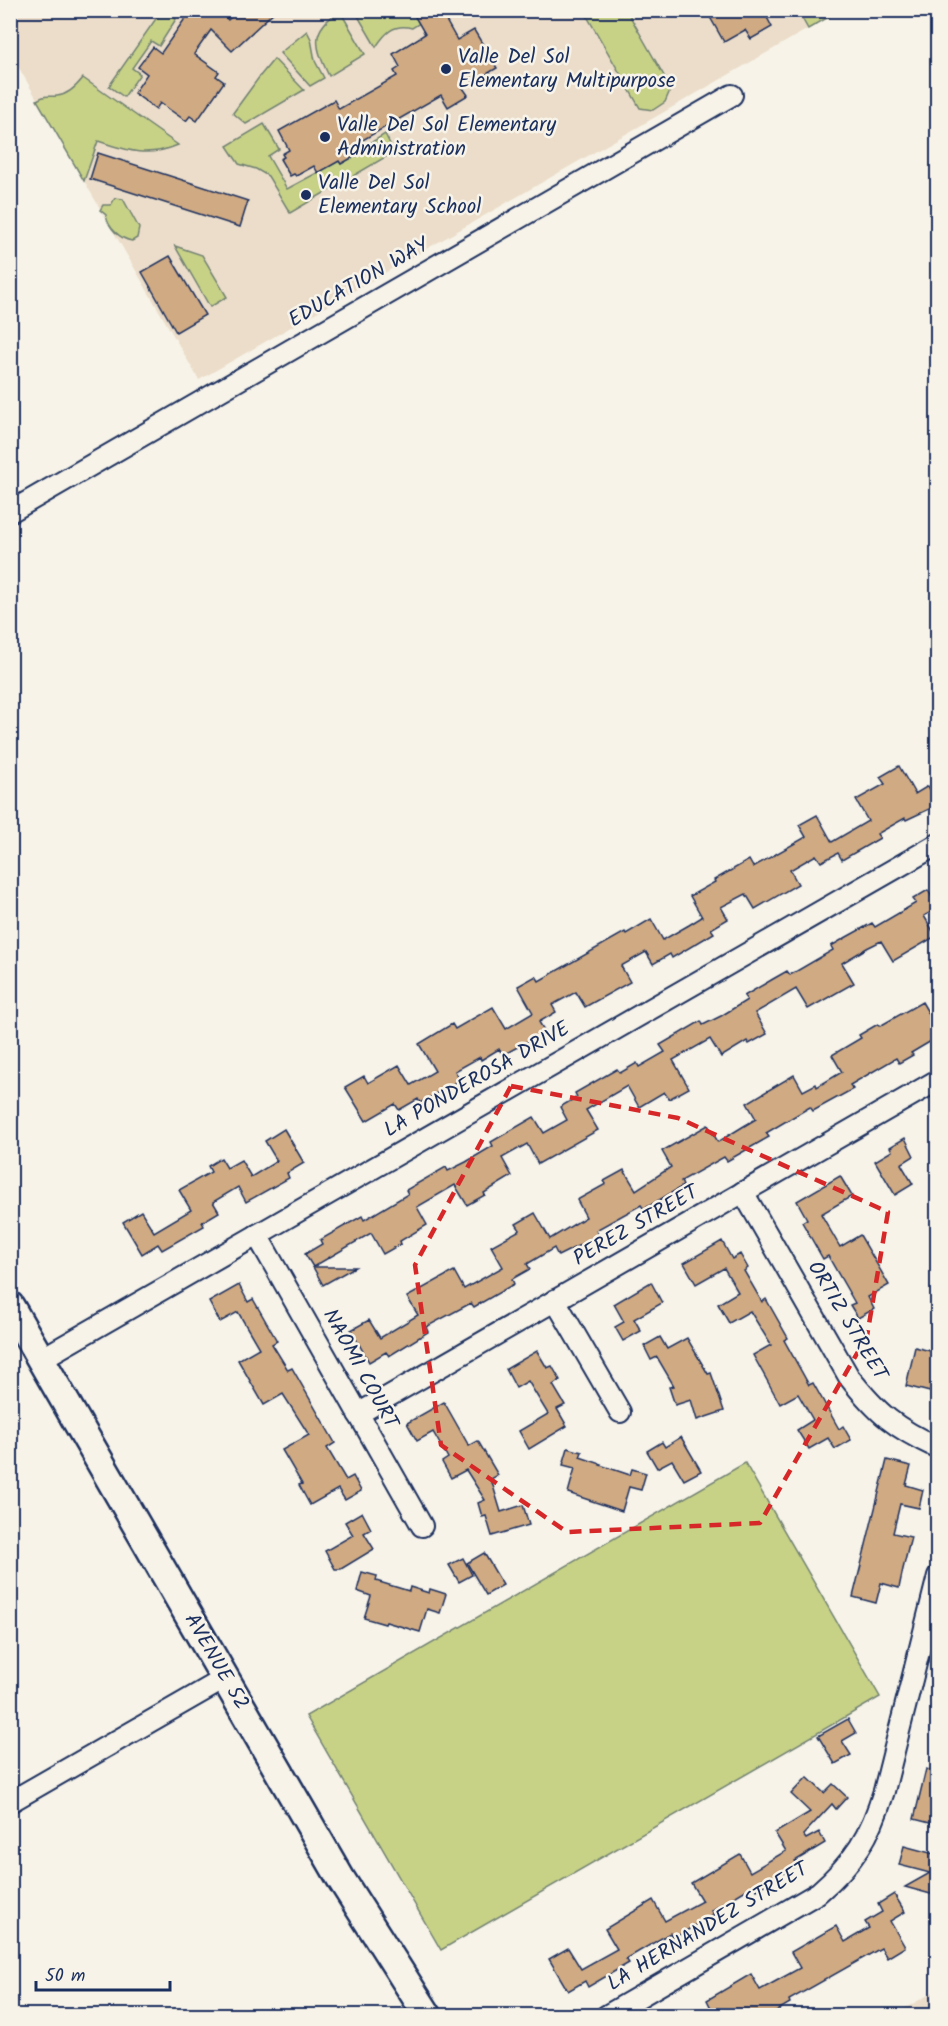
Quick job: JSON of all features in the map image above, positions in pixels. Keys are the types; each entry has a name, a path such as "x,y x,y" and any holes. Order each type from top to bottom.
{"main road":[{"name":"AVENUE 52","path":"10,1306 341,1879 428,2016"}],"street":[{"name":"EDUCATION WAY","path":"10,512 732,95"},
{"name":"LA PONDEROSA DRIVE","path":"41,1359 938,844"},
{"name":"PEREZ STREET","path":"358,1414 938,1080"},
{"name":"ORTIZ STREET","path":"743,1192 855,1384 867,1400 888,1421 938,1448"},
{"name":"NAOMI COURT","path":"257,1235 422,1526"},
{"path":"555,1300 620,1412"},
{"name":"LA HERNANDEZ STREET","path":"606,2016 818,1893 840,1874 859,1850 874,1823 884,1791 938,1576"},
{"path":"10,1802 226,1678"}],"highlighted area":[{"path":"511,1086 678,1118 888,1212 867,1336 760,1523 567,1532 441,1445 415,1265"}],"shaded area":[{"name":"Valle Del Sol Elementary School","path":"21,10 839,11 199,380 11,54 10,17"},
{"path":"937,1990 932,2015 893,2015"}],"green space":[{"path":"162,10 168,11 176,19 159,46 151,41 132,68 140,74 124,97 109,86"},
{"path":"340,11 365,54 329,76 318,48 319,32 330,18"},
{"path":"355,11 416,11 420,23 412,28 400,27 391,30 376,47"},
{"path":"584,11 627,11 671,88 665,102 653,110 640,108"},
{"path":"798,11 839,11 808,29"},
{"path":"307,31 311,39 315,61 324,78 310,86 280,53"},
{"path":"274,59 304,90 246,124 233,113"},
{"path":"83,78 178,145 157,151 138,152 98,141 84,181 37,100 45,96 65,94"},
{"path":"264,124 279,149 268,156 287,189 339,161 341,164 364,151 362,148 385,134 394,152 290,213 268,176 256,169 239,164 227,146"},
{"path":"115,198 123,199 139,228 137,238 132,241 115,232 106,215 100,210 103,205 111,205"},
{"path":"175,246 202,255 227,297 210,307"},
{"path":"745,1463 880,1697 441,1950 306,1716"}],"building":[{"path":"191,10 219,10 228,20 238,10 276,10 232,51 211,30 194,54 219,72 216,76 224,82 197,121 190,116 186,121 160,103 156,109 134,93 147,74 138,67 153,47 161,53"},
{"path":"411,10 440,10 457,40 474,30 497,68 463,88 468,95 448,107 441,95 359,142 364,151 341,164 339,161 318,173 314,166 296,176 294,174 290,176 280,159 284,157 282,154 289,150 279,131 334,100 339,109 397,76 394,71 400,67 393,54 425,34"},
{"path":"706,10 763,10 772,27 751,39 745,30 724,42"},
{"path":"98,153 248,201 240,227 90,179"},
{"path":"170,256 205,315 176,332 142,272"},
{"path":"899,766 915,794 928,786 938,805 906,820 905,818 877,834 880,838 842,860 838,853 821,862 816,855 790,870 798,884 755,909 746,894 721,907 728,919 711,929 714,933 672,958 670,954 653,964 646,952 621,966 630,982 585,1007 576,992 552,1005 556,1012 539,1022 545,1032 503,1055 499,1049 455,1071 460,1080 420,1103 418,1099 399,1110 395,1104 366,1121 345,1087 364,1076 368,1083 399,1065 411,1085 435,1071 419,1044 452,1024 455,1029 493,1007 506,1029 533,1013 518,986 536,976 539,981 651,919 663,940 689,925 702,917 690,896 749,860 753,867 806,837 799,825 817,815 832,842 868,821 856,800 885,784 880,777"},
{"path":"928,890 938,908 924,916 936,936 893,961 881,941 842,963 854,983 808,1009 796,989 755,1013 767,1034 749,1044 747,1041 721,1057 710,1039 673,1060 689,1088 669,1099 664,1092 639,1107 627,1086 586,1110 598,1130 538,1164 527,1144 502,1158 512,1176 467,1205 455,1185 417,1207 427,1225 383,1254 371,1233 313,1267 305,1254 322,1244 320,1240 362,1216 364,1220 408,1194 406,1190 446,1167 448,1171 466,1162 493,1146 491,1142 534,1117 544,1133 567,1120 560,1107 577,1097 575,1093 617,1069 620,1073 637,1063 639,1067 665,1052 660,1045 701,1021 703,1025 721,1016 747,1000 744,996 787,971 790,975 833,950 831,946 872,923 875,927 916,903 913,899"},
{"path":"922,1002 933,1021 938,1018 938,1037 911,1053 913,1055 899,1063 896,1058 850,1085 853,1089 813,1111 810,1107 766,1133 769,1137 727,1161 724,1157 681,1181 683,1186 644,1209 641,1205 596,1230 598,1235 584,1243 558,1256 554,1248 527,1264 530,1269 512,1279 514,1284 474,1307 471,1303 426,1327 428,1332 389,1356 386,1352 369,1362 351,1330 369,1320 380,1338 418,1315 407,1297 454,1271 464,1289 503,1267 491,1246 520,1230 516,1224 535,1213 550,1239 586,1217 577,1200 606,1184 604,1181 624,1170 636,1190 671,1167 662,1151 708,1125 718,1142 756,1119 747,1103 794,1075 803,1091 816,1084 817,1087 842,1072 832,1055 861,1038 859,1035"},
{"path":"284,1129 304,1163 287,1173 289,1178 246,1202 238,1187 213,1202 219,1212 202,1222 204,1226 162,1250 158,1244 142,1254 123,1222 141,1211 154,1232 191,1210 179,1190 211,1172 208,1166 221,1158 227,1168 241,1160 251,1177 277,1161 265,1141"},
{"path":"905,1138 914,1156 901,1164 913,1184 895,1195 875,1161 892,1151 890,1147"},
{"path":"840,1176 852,1196 821,1214 840,1247 860,1235 889,1285 868,1297 874,1309 858,1318 850,1305 855,1303 828,1256 823,1259 802,1222 807,1219 797,1201"},
{"path":"722,1241 732,1259 740,1254 748,1268 744,1271 762,1302 766,1299 788,1338 784,1340 809,1385 813,1383 839,1429 843,1426 851,1440 835,1449 828,1438 809,1449 797,1430 813,1420 798,1394 780,1404 753,1355 771,1345 750,1311 729,1323 718,1304 738,1292 724,1268 696,1284 684,1263"},
{"path":"313,1267 355,1267 323,1285"},
{"path":"651,1282 662,1303 634,1319 641,1331 623,1341 615,1327 624,1322 614,1304"},
{"path":"239,1285 248,1302 253,1299 277,1341 272,1344 288,1370 292,1368 335,1443 327,1448 346,1480 353,1476 361,1491 345,1500 338,1489 310,1505 299,1485 302,1484 282,1450 309,1435 283,1394 264,1405 238,1360 259,1348 238,1312 220,1322 209,1302"},
{"path":"660,1337 667,1349 687,1338 708,1374 711,1373 724,1411 697,1420 691,1400 675,1405 669,1387 674,1386 657,1357 651,1360 644,1346"},
{"path":"915,1347 938,1353 938,1373 934,1372 930,1392 906,1386"},
{"path":"537,1351 547,1368 552,1366 560,1380 553,1385 565,1405 557,1409 567,1426 529,1449 519,1431 548,1414 528,1381 516,1388 506,1369"},
{"path":"444,1402 469,1446 478,1441 498,1475 491,1479 501,1512 523,1505 529,1525 492,1536 486,1516 482,1517 478,1503 485,1500 466,1470 451,1478 442,1462 448,1458 433,1432 417,1441 407,1423"},
{"path":"681,1437 701,1471 684,1480 672,1460 657,1468 647,1451 662,1442 665,1447"},
{"path":"568,1448 582,1452 580,1457 630,1475 632,1469 646,1473 641,1490 629,1487 622,1511 568,1493 575,1468 563,1465"},
{"path":"887,1460 911,1466 906,1485 923,1490 919,1508 900,1504 893,1533 911,1537 899,1588 881,1583 876,1603 853,1597"},
{"path":"362,1512 371,1529 364,1533 374,1549 341,1569 335,1569 325,1551 353,1535 345,1522"},
{"path":"484,1553 503,1585 486,1595 467,1563"},
{"path":"463,1558 472,1575 459,1582 449,1565"},
{"path":"362,1572 377,1576 376,1581 409,1591 410,1587 429,1593 430,1589 446,1594 440,1613 427,1609 420,1632 364,1618 371,1596 357,1591"},
{"path":"848,1719 856,1733 842,1741 851,1755 835,1764 818,1736"},
{"path":"926,1769 938,1772 938,1825 914,1819"},
{"path":"807,1777 824,1793 833,1784 847,1797 836,1809 832,1804 803,1835 806,1839 819,1832 825,1843 795,1861 798,1865 757,1890 754,1885 711,1911 714,1915 673,1939 670,1933 626,1959 629,1963 588,1987 585,1981 568,1991 549,1959 568,1948 581,1969 617,1949 605,1929 653,1900 665,1921 702,1901 691,1883 740,1854 750,1872 786,1851 775,1833 810,1812 791,1794"},
{"path":"904,1846 938,1855 938,1896 905,1887 930,1873 899,1865"},
{"path":"894,1894 905,1912 890,1921 905,1947 887,1958 881,1948 789,2000 790,2003 768,2016 715,2016 707,2000 751,1974 760,1990 800,1968 791,1952 836,1926 845,1942 869,1928 865,1922 882,1912 878,1904"}],"place":[{"name":"Valle Del Sol Elementary Multipurpose","path":"446,69"},
{"name":"Valle Del Sol Elementary Administration","path":"325,137"},
{"name":"Valle Del Sol Elementary School","path":"306,195"}]}
